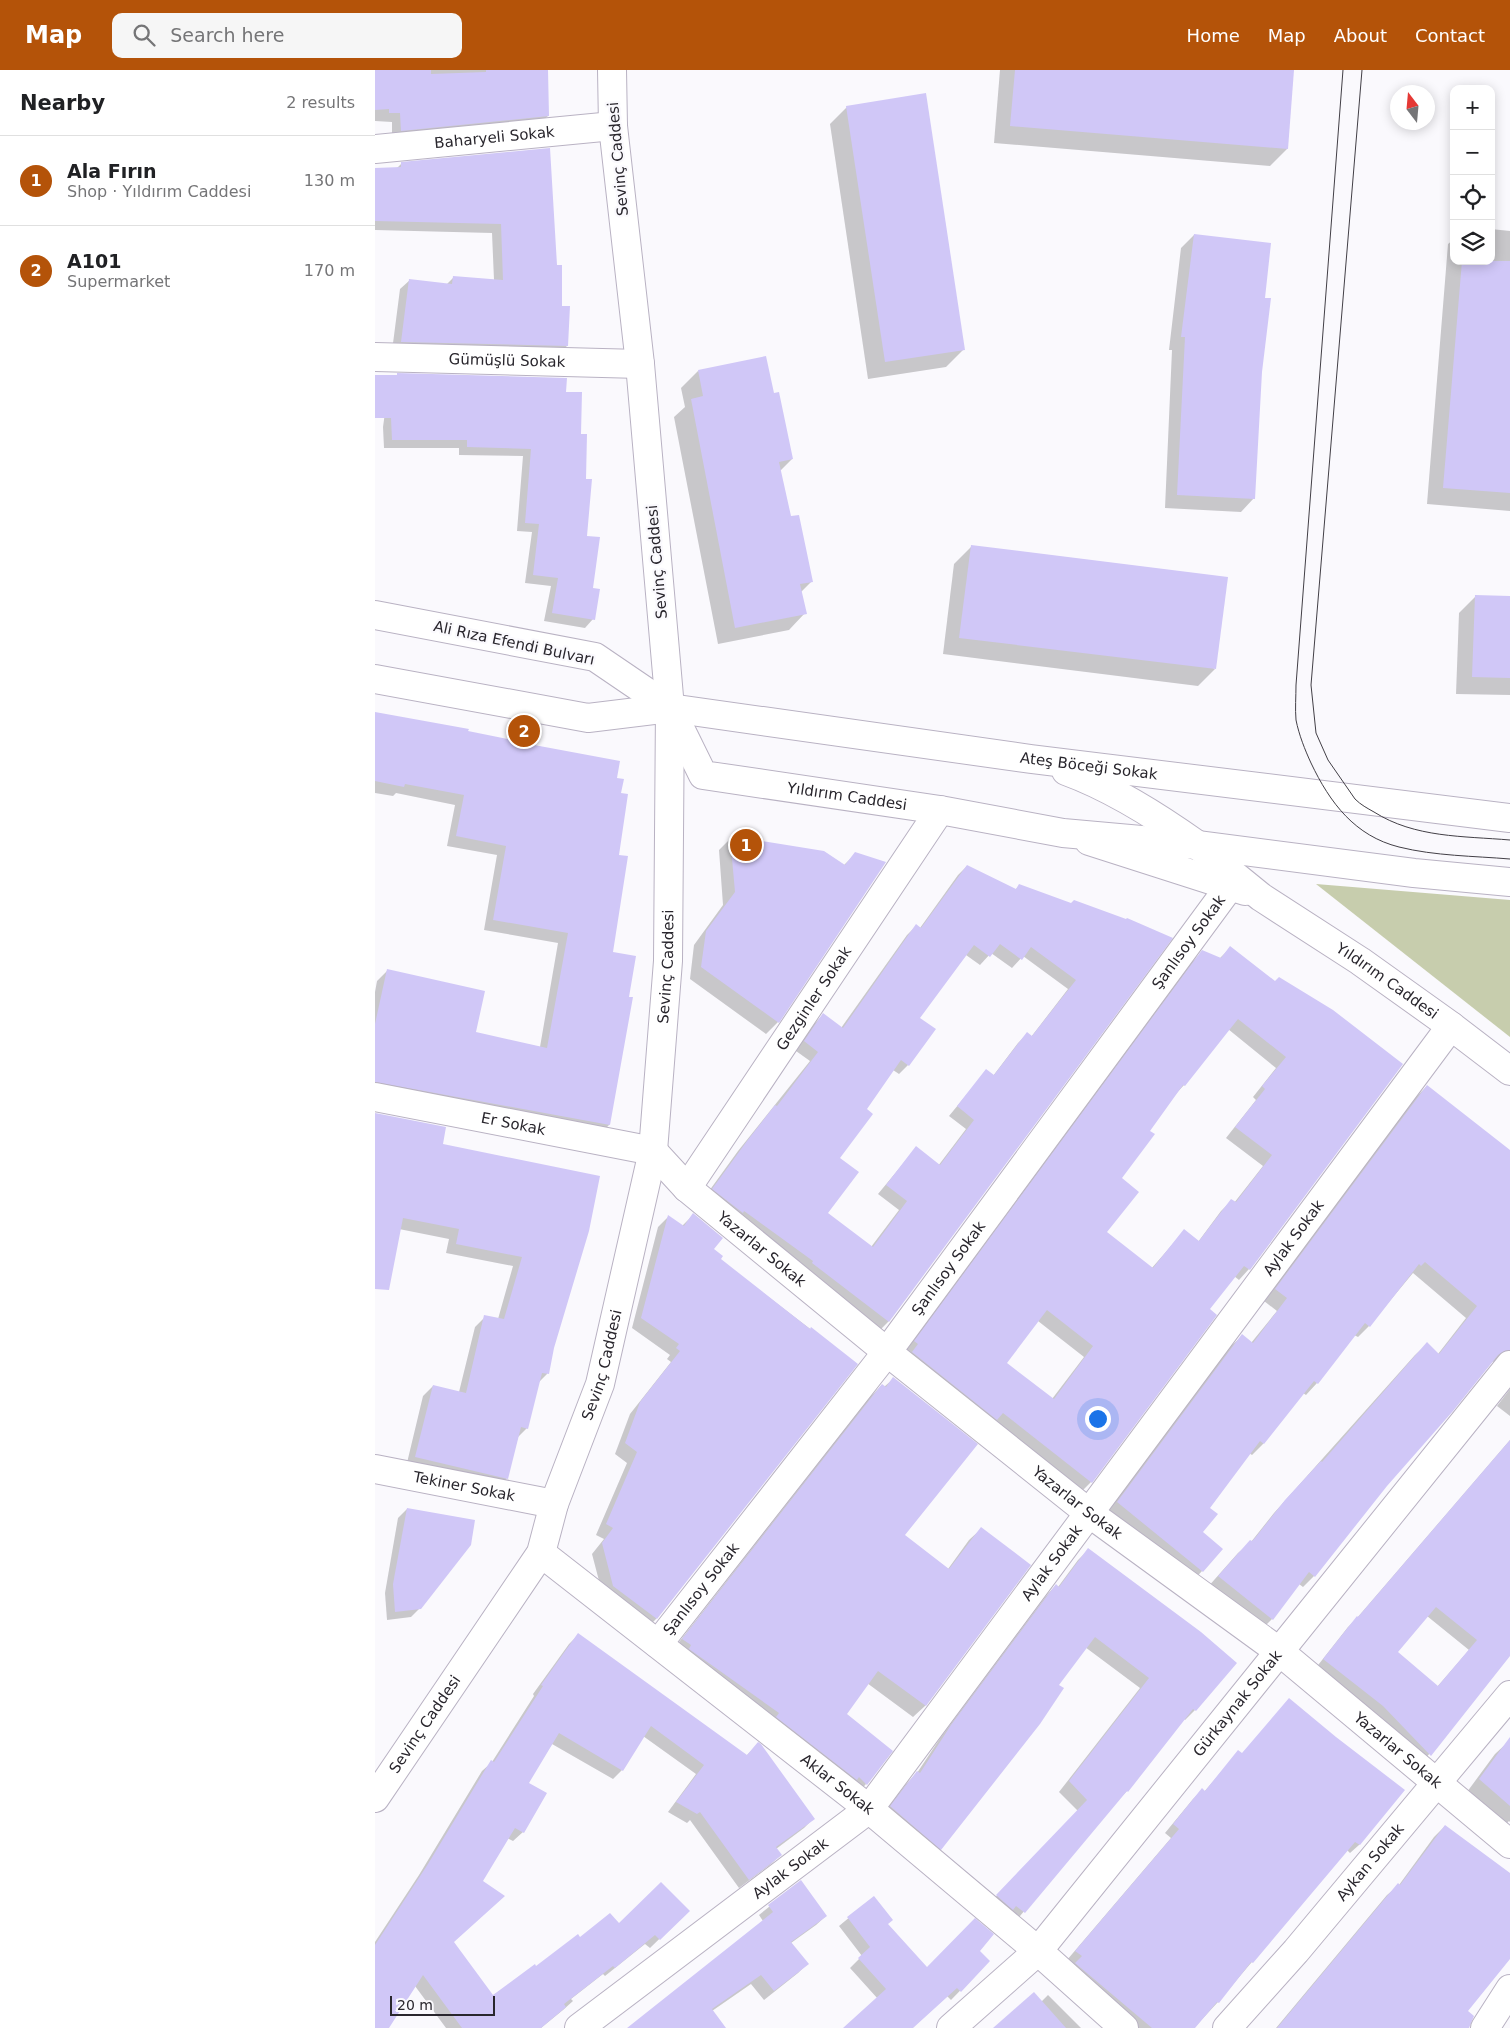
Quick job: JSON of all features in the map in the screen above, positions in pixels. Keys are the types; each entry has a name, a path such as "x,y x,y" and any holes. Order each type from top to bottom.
{"street":[{"name":"Sevinç Caddesi","path":"375,1798 541,1553 554,1504 600,1384 653,1150 668,961 670,708 640,364 613,126 612,70"},
{"name":"Baharyeli Sokak","path":"375,149 613,126"},
{"name":"Gümüşlü Sokak","path":"375,357 640,364"},
{"name":"Ali Rıza Efendi Bulvarı","path":"375,615 595,657 670,708"},
{"path":"375,679 588,718 670,708"},
{"name":"Ateş Böceği Sokak","path":"670,708 1031,759 1510,818"},
{"name":"Yıldırım Caddesi","path":"670,708 703,775 940,810 1063,833"},
{"path":"1031,759 1081,776 1163,820 1261,897"},
{"name":"Gezginler Sokak","path":"687,1188 940,810"},
{"path":"1063,833 1197,845 1414,873 1510,882"},
{"path":"1063,833 1261,897"},
{"name":"Şanlısoy Sokak","path":"658,1644 887,1352 1230,886"},
{"name":"Yıldırım Caddesi","path":"1261,897 1360,961 1510,1071"},
{"name":"Aylak Sokak","path":"579,2028 869,1809 1451,1026"},
{"name":"Er Sokak","path":"375,1097 653,1150"},
{"name":"Yazarlar Sokak","path":"653,1150 687,1188 887,1352 1089,1513 1280,1652 1510,1844"},
{"name":"Gürkaynak Sokak","path":"951,2028 1038,1951 1510,1365"},
{"name":"Tekiner Sokak","path":"375,1469 554,1504"},
{"name":"Aklar Sokak","path":"541,1553 869,1809 1038,1951 1124,2028"},
{"name":"Aykan Sokak","path":"1227,2028 1296,1951 1510,1695"},
{"path":"1485,2028 1510,1989"}],"green space":[{"path":"1316,884 1510,900 1510,1037"}],"building":[{"path":"375,70 431,70 431,74 486,72 486,70 548,70 549,116 401,131 400,113 389,113 389,109 375,110"},
{"path":"1015,70 1294,70 1288,149 1010,126"},
{"path":"926,93 965,350 885,362 846,106"},
{"path":"550,148 557,265 562,265 562,306 570,306 568,346 401,342 409,279 452,284 453,276 503,280 501,224 375,221 375,168 401,167 401,162"},
{"path":"1194,234 1271,243 1265,298 1271,298 1262,372 1255,499 1177,495 1185,337 1181,337"},
{"path":"1495,261 1510,261 1510,493 1443,488 1462,265 1495,265"},
{"path":"766,356 774,393 779,392 793,459 779,462 791,516 799,515 813,582 800,584 807,614 735,628 691,399 703,396 698,370"},
{"path":"397,373 567,378 566,392 582,392 581,434 587,434 586,479 592,479 587,536 600,537 593,588 600,589 595,620 552,613 558,578 533,575 539,524 525,523 531,449 467,447 467,440 392,440 391,418 375,418 375,375 397,375"},
{"path":"971,545 1228,577 1216,669 959,638"},
{"path":"1475,595 1510,596 1510,678 1472,677"},
{"path":"375,712 469,729 468,731 518,742 620,761 617,778 624,779 621,793 628,794 619,855 628,856 613,952 636,956 629,997 633,997 610,1125 375,1082 375,1024 387,969 485,991 476,1032 547,1048 568,933 493,920 506,846 456,836 464,795 405,784 404,787 375,781"},
{"path":"730,836 824,851 845,865 855,852 886,862 779,1023 701,967 706,931 735,892"},
{"path":"967,865 1016,889 1019,884 1071,903 1074,900 1127,918 1173,938 889,1322 812,1263 813,1261 744,1211 743,1213 712,1189 747,1141 775,1105 777,1106 818,1052 804,1041 823,1013 843,1028 916,924 921,928","holes":["1000,944 1022,960 1031,947 1076,980 1032,1036 1027,1032 994,1075 986,1069 957,1106 974,1120 940,1165 916,1146 886,1185 907,1201 873,1247 828,1213 859,1172 840,1158 873,1114 867,1109 901,1060 909,1066 936,1029 920,1018 974,945 990,957"]},
{"path":"1230,946 1275,981 1279,977 1333,1010 1403,1064 1250,1270 1244,1266 1210,1309 1217,1315 1092,1483 1003,1413 997,1420 912,1352 918,1344 914,1341 1202,950 1221,958","holes":["1238,1019 1286,1057 1262,1086 1265,1089 1235,1127 1272,1155 1236,1202 1231,1199 1199,1241 1184,1229 1153,1268 1107,1232 1139,1192 1122,1178 1155,1134 1150,1131 1183,1085 1185,1086","1047,1310 1093,1346 1054,1399 1007,1363"]},
{"path":"1427,1085 1510,1150 1510,1350 1498,1355 1453,1411 1387,1486 1315,1577 1309,1572 1273,1620 1218,1576 1250,1540 1252,1541 1255,1538 1285,1500 1322,1462 1427,1342 1439,1354 1477,1306 1425,1262 1421,1266 1419,1264 1370,1327 1365,1323 1318,1384 1314,1381 1264,1444 1260,1441 1210,1508 1218,1514 1203,1532 1223,1549 1203,1572 1117,1502 1242,1334 1253,1343 1287,1298 1275,1289"},
{"path":"375,1113 446,1127 443,1144 600,1176 589,1231 554,1348 549,1374 542,1373 528,1429 521,1427 508,1479 415,1457 433,1385 466,1393 484,1315 504,1319 522,1257 456,1244 459,1229 403,1218 389,1290 375,1289"},
{"path":"693,1213 723,1238 714,1249 723,1256 721,1259 858,1364 657,1619 613,1586 602,1543 613,1528 606,1524 637,1452 625,1443 640,1402 680,1351 676,1348 679,1344 641,1318 668,1215 684,1226"},
{"path":"893,1377 978,1444 905,1535 949,1569 981,1527 1031,1565 926,1706 878,1671 847,1714 893,1751 867,1785 859,1777 857,1780 776,1717 779,1713 689,1649 691,1645 682,1639 882,1384 886,1387"},
{"path":"1510,1440 1510,1656 1431,1756 1383,1706 1323,1659","holes":["1436,1607 1477,1640 1438,1686 1398,1652"]},
{"path":"407,1508 475,1520 471,1545 421,1609 395,1612 393,1584"},
{"path":"1088,1548 1201,1632 1237,1663 1196,1711 1193,1709 1128,1792 1025,1913 1016,1906 1013,1910 996,1895 1087,1800 1069,1781 1149,1678 1095,1637 1059,1685 1064,1688 1040,1724 941,1850 890,1806 917,1771 920,1773 951,1725 1056,1584 1059,1587"},
{"path":"578,1633 747,1755 758,1742 761,1744 815,1819 776,1847 782,1855 749,1880 700,1812 697,1814 676,1802 704,1765 651,1726 623,1771 559,1733 529,1783 547,1793 524,1833 515,1828 483,1881 505,1896 454,1942 493,1995 535,1964 536,1966 578,1934 580,1937 610,1913 619,1923 661,1882 690,1911 660,1940 655,1935 615,1968 613,1966 564,2004 566,2007 541,2028 462,2028 423,1975 389,2028 375,2028 375,1945 428,1864 491,1760 494,1762 543,1686 541,1685"},
{"path":"1289,1698 1405,1790 1360,1845 1355,1842 1253,1963 1251,1962 1219,2003 1217,2002 1195,2028 1152,2028 1075,1963 1082,1956 1075,1951 1179,1829 1173,1824 1202,1788 1205,1791 1238,1750 1242,1753"},
{"path":"1510,1737 1510,1806 1479,1779"},
{"path":"1445,1825 1510,1873 1510,1959 1468,2011 1474,2016 1469,2028 1277,2028 1398,1883 1400,1885"},
{"path":"801,1880 827,1916 791,1942 809,1964 774,1991 761,1975 712,2009 726,2028 627,2028 773,1912 768,1905"},
{"path":"874,1896 893,1920 888,1924 927,1967 975,1918 994,1934 980,1951 990,1961 961,1992 957,1988 913,2028 843,2028 886,1989 858,1958 870,1947 847,1917"},
{"path":"1034,1992 1066,2028 993,2028"}],"tram line":[{"path":"1343,70 1296,685 1296,720 1300,737 1318,778 1346,816 1369,835 1383,842 1413,850 1510,859"},
{"path":"1362,70 1311,685 1316,733 1328,760 1355,799 1390,821 1406,827 1440,834 1510,840"}],"place":[{"name":"A101","path":"524,731"},
{"name":"Ala Fırın","path":"746,845"}]}
